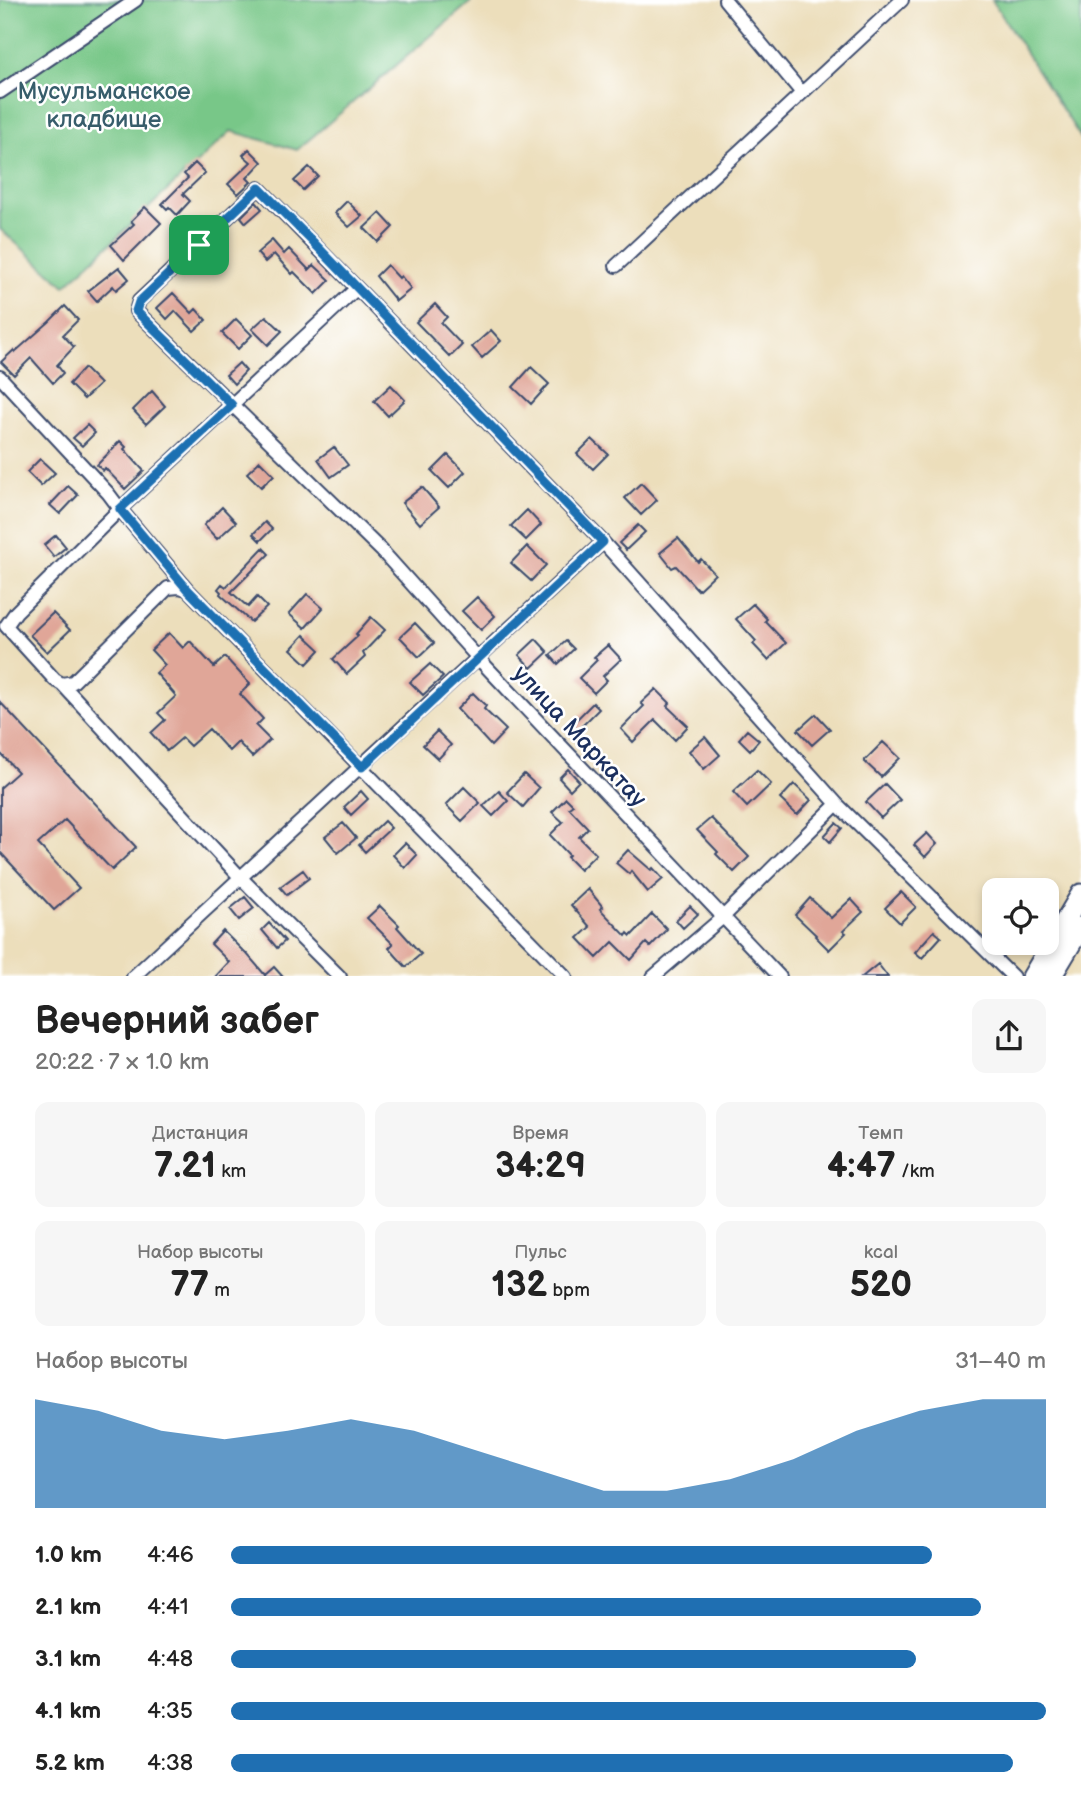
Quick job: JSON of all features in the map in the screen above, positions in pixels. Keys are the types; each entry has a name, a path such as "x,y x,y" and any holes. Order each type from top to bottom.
{"main road":[{"path":"1032,976 1081,894"},
{"path":"1051,976 1081,926"}],"street":[{"path":"0,92 136,0"},
{"path":"725,0 802,93"},
{"path":"616,266 902,0"},
{"name":"улица Маркатау","path":"357,288 259,188 139,302 136,311 382,551 478,658 780,976"},
{"path":"340,976 240,877 62,684 2,626 120,509 357,288 603,542 837,804 1013,976"},
{"path":"0,377 108,492 187,589 566,976"},
{"path":"133,976 603,542"},
{"path":"62,684 73,682 169,588 187,589"},
{"path":"653,976 723,917 837,804"}],"green space":[{"name":"Мусульманское кладбище","path":"0,0 473,0 297,150 231,131 65,286 0,229"},
{"path":"992,0 1081,0 1081,138"}],"building":[{"path":"249,149 262,162 247,178 251,182 238,194 228,184 251,162 243,155"},
{"path":"195,163 205,173 183,194 190,201 177,215 162,204 188,178 184,174"},
{"path":"309,167 318,176 303,190 294,181"},
{"path":"347,201 362,216 349,227 335,213"},
{"path":"256,202 262,209 246,223 241,217"},
{"path":"145,207 161,223 124,260 111,245 134,224 131,221"},
{"path":"380,213 393,227 378,242 364,228"},
{"path":"272,240 284,254 289,249 309,270 314,265 330,280 316,294 274,254 265,262 257,253"},
{"path":"387,265 399,278 401,276 411,289 396,301 376,276"},
{"path":"119,267 129,279 116,290 113,286 97,301 88,291"},
{"path":"173,293 192,313 196,309 206,320 194,331 175,311 167,319 157,308"},
{"path":"435,304 447,317 441,323 462,345 450,357 416,322"},
{"path":"65,306 78,320 63,335 74,347 57,365 63,373 53,383 31,358 14,375 1,362"},
{"path":"266,316 282,331 268,345 252,329"},
{"path":"236,319 252,335 238,349 222,333"},
{"path":"491,330 501,341 482,358 472,347"},
{"path":"239,363 246,371 234,384 226,375"},
{"path":"531,367 549,384 531,404 513,387"},
{"path":"84,368 100,384 84,399 69,384"},
{"path":"391,385 405,400 388,416 374,401"},
{"path":"152,391 165,406 146,424 133,410"},
{"path":"87,425 95,433 82,446 73,438"},
{"path":"592,439 608,454 593,469 577,454"},
{"path":"120,441 144,471 125,489 105,468 103,471 97,465"},
{"path":"334,447 348,465 331,477 318,459"},
{"path":"448,455 465,472 449,488 432,471"},
{"path":"40,459 55,473 41,486 27,472"},
{"path":"260,461 274,475 261,487 247,473"},
{"path":"641,483 657,500 641,515 625,498"},
{"path":"68,486 78,495 60,514 50,505"},
{"path":"422,487 439,507 420,524 402,503"},
{"path":"222,507 236,522 217,539 204,525"},
{"path":"527,510 541,525 526,540 511,526"},
{"path":"265,522 272,529 260,541 253,534"},
{"path":"638,525 645,532 626,550 619,543"},
{"path":"56,535 66,547 54,557 44,545"},
{"path":"678,538 698,562 701,559 715,574 698,590 676,566 672,568 660,553"},
{"path":"527,546 546,565 531,581 511,563"},
{"path":"263,548 269,554 231,592 248,607 257,597 267,607 251,622 220,594 218,589 222,584 226,587"},
{"path":"307,594 323,608 305,628 289,614"},
{"path":"477,597 495,616 481,630 462,611"},
{"path":"753,604 786,643 768,660 753,644 756,641 736,619"},
{"path":"53,613 70,630 47,652 30,635"},
{"path":"371,617 385,630 363,653 365,657 347,674 333,659 358,636 356,634"},
{"path":"415,623 434,643 419,657 400,637"},
{"path":"169,633 183,648 190,641 214,667 225,657 250,684 240,694 263,719 256,726 270,740 252,757 238,742 229,751 209,729 190,746 182,738 167,751 151,733 165,720 158,713 176,696 156,673 165,665 151,650"},
{"path":"304,635 320,650 307,664 291,649"},
{"path":"536,639 548,652 531,668 519,655"},
{"path":"566,641 574,649 558,664 550,655"},
{"path":"608,645 621,659 603,676 607,680 594,693 579,678 597,660 594,657"},
{"path":"430,664 443,677 423,695 410,682"},
{"path":"656,689 670,703 667,706 688,726 675,740 655,720 633,742 621,729 644,706 641,703"},
{"path":"473,693 486,706 484,709 506,730 491,746 457,709"},
{"path":"0,702 136,847 112,870 65,820 38,844 79,888 54,910 0,852 0,788 18,772 0,753"},
{"path":"593,703 599,709 575,733 569,727"},
{"path":"816,714 830,729 812,745 798,730"},
{"path":"747,730 759,740 750,750 739,739"},
{"path":"437,731 451,745 438,759 423,745"},
{"path":"705,737 720,755 704,769 689,751"},
{"path":"883,742 900,758 881,777 864,761"},
{"path":"568,769 579,781 570,790 559,778"},
{"path":"757,770 771,784 747,807 733,792"},
{"path":"524,774 539,788 523,807 507,792"},
{"path":"794,784 811,800 797,815 780,799"},
{"path":"885,784 900,800 881,818 866,802"},
{"path":"464,787 480,803 462,821 446,805"},
{"path":"361,791 368,799 351,815 344,807"},
{"path":"499,791 508,801 493,816 483,806"},
{"path":"566,798 573,805 569,808 588,828 579,837 596,854 580,870 550,835 563,822 552,812"},
{"path":"711,818 749,857 734,872 697,830"},
{"path":"384,821 391,828 365,852 359,845"},
{"path":"343,823 356,838 338,853 325,837"},
{"path":"836,823 842,828 830,842 824,836"},
{"path":"927,833 937,844 925,857 914,845"},
{"path":"405,843 417,855 405,868 393,855"},
{"path":"628,850 663,879 648,892 631,871 629,874 616,863"},
{"path":"303,870 309,878 287,895 280,887"},
{"path":"588,889 603,907 600,909 626,936 628,933 631,936 652,914 667,929 650,947 646,943 631,960 613,942 597,958 578,938 590,927 571,905"},
{"path":"901,892 916,907 900,923 885,908"},
{"path":"245,897 254,908 239,920 230,909"},
{"path":"810,898 831,918 851,899 863,912 843,931 846,933 829,950 795,915"},
{"path":"380,906 399,925 397,927 421,954 406,967 389,948 393,944 367,918"},
{"path":"690,906 698,914 683,928 676,920"},
{"path":"269,923 285,941 277,948 262,930"},
{"path":"223,931 265,975 274,967 282,976 216,976 229,962 211,944"},
{"path":"934,931 941,937 922,958 915,952"},
{"path":"878,964 887,976 863,976"}],"route":[{"path":"259,188 603,542 362,767 187,589 120,509 232,405 136,311 139,302 199,245 259,188"}]}
